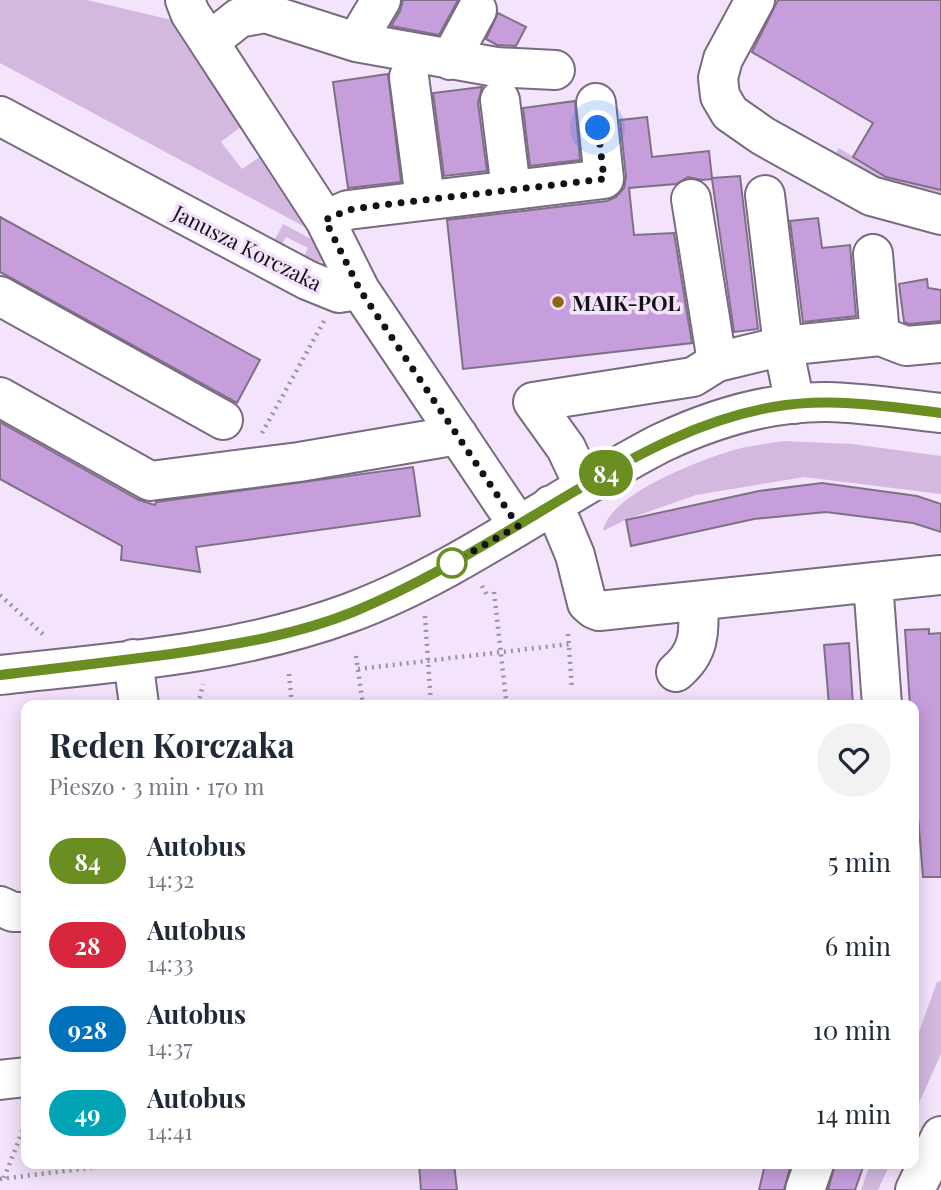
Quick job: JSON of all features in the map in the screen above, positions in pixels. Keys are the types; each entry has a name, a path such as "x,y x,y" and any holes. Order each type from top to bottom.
{"street":[{"path":"185,0 325,220 360,290 518,526"},
{"path":"356,42 381,0"},
{"path":"755,0 732,38 718,78 720,96 730,113 763,136 870,196 941,215"},
{"path":"210,41 239,18 269,7 356,42 496,67 555,70"},
{"path":"450,60 477,10"},
{"path":"409,77 425,199"},
{"path":"500,100 511,189"},
{"path":"325,220 348,210 604,179 596,103"},
{"name":"Janusza Korczaka","path":"0,116 307,280 339,293 360,290"},
{"path":"765,195 783,346 795,404"},
{"path":"691,199 717,362"},
{"path":"873,254 880,336"},
{"path":"0,296 223,420"},
{"path":"584,486 566,448 533,402 693,377 717,362 783,346 880,336 906,346 941,342"},
{"path":"0,397 150,481 299,461 458,435"},
{"path":"0,675 133,659 264,639 351,612 415,584 639,454 685,432 731,416 795,404 827,402 941,413"},
{"path":"551,505 575,555 585,598 594,609 941,575"},
{"path":"873,582 882,700"},
{"path":"676,672 688,662 694,652 698,635 698,600"},
{"path":"133,659 138,700"},
{"path":"0,905 13,912 21,912"},
{"path":"0,1080 21,1078"},
{"path":"915,1190 941,1136"},
{"path":"805,1190 812,1169"}],"path":[{"path":"264,429 323,323"},
{"path":"494,592 506,699"},
{"path":"0,595 50,642"},
{"path":"426,613 424,618 431,700"},
{"path":"358,669 500,650 570,644"},
{"path":"356,656 362,700"},
{"path":"289,674 292,700"},
{"path":"199,700 204,683"},
{"path":"2,1179 21,1134"},
{"path":"2,1179 81,1169"}],"shaded area":[{"path":"0,0 87,0 172,20 183,41 243,125 221,142 242,169 264,154 305,227 0,63"},
{"path":"839,148 887,177 941,190 941,204 830,163"},
{"path":"283,224 324,246 326,252 321,261 311,264 303,259 308,248 286,237 280,247 272,245"},
{"path":"784,441 852,444 941,456 941,494 804,477 696,495 625,520 603,531 609,517 622,503 640,490 684,468 746,447"},
{"path":"941,981 941,1054 919,1103 919,1032 937,982"},
{"path":"868,1169 888,1169 878,1190 861,1190"}],"building":[{"path":"403,0 458,0 439,35 391,26"},
{"path":"778,0 941,0 941,190 886,177 853,157 873,123 752,52"},
{"path":"498,13 526,27 516,46 497,45 486,39"},
{"path":"388,74 401,182 348,188 333,82"},
{"path":"482,87 478,103 487,171 444,176 433,93"},
{"path":"575,101 580,160 530,166 523,108"},
{"name":"MAIK-POL","path":"647,117 652,157 709,151 712,178 740,176 758,329 734,332 712,179 688,177 676,184 629,188 634,235 674,233 692,343 463,369 447,220 607,201 616,197 624,188 626,177 620,120"},
{"path":"0,217 260,360 237,403 0,272"},
{"path":"818,218 822,248 850,245 856,316 803,322 790,221"},
{"path":"927,279 928,288 941,290 941,321 909,324 904,322 899,284"},
{"path":"0,422 139,500 155,505 156,502 413,467 420,516 196,547 200,572 121,560 122,546 0,479"},
{"path":"822,483 917,496 941,504 941,532 913,523 826,512 754,519 631,546 626,520 759,491"},
{"path":"929,629 929,634 941,633 941,877 923,877 919,828 919,700 910,700 905,630"},
{"path":"849,643 853,700 829,700 824,645"},
{"path":"419,1169 455,1169 457,1190 421,1190"},
{"path":"764,1169 790,1169 784,1190 759,1190"},
{"path":"834,1169 862,1169 855,1190 828,1190"}],"bus line":[{"name":"84","path":"0,675 229,646 304,629 415,584 639,454 704,424 731,416 774,407 827,402 941,413"}],"place":[{"name":"MAIK-POL","path":"558,302"}],"route":[{"path":"452,563 518,526 360,290 325,220 348,210 373,206 604,179 598,128"}]}
